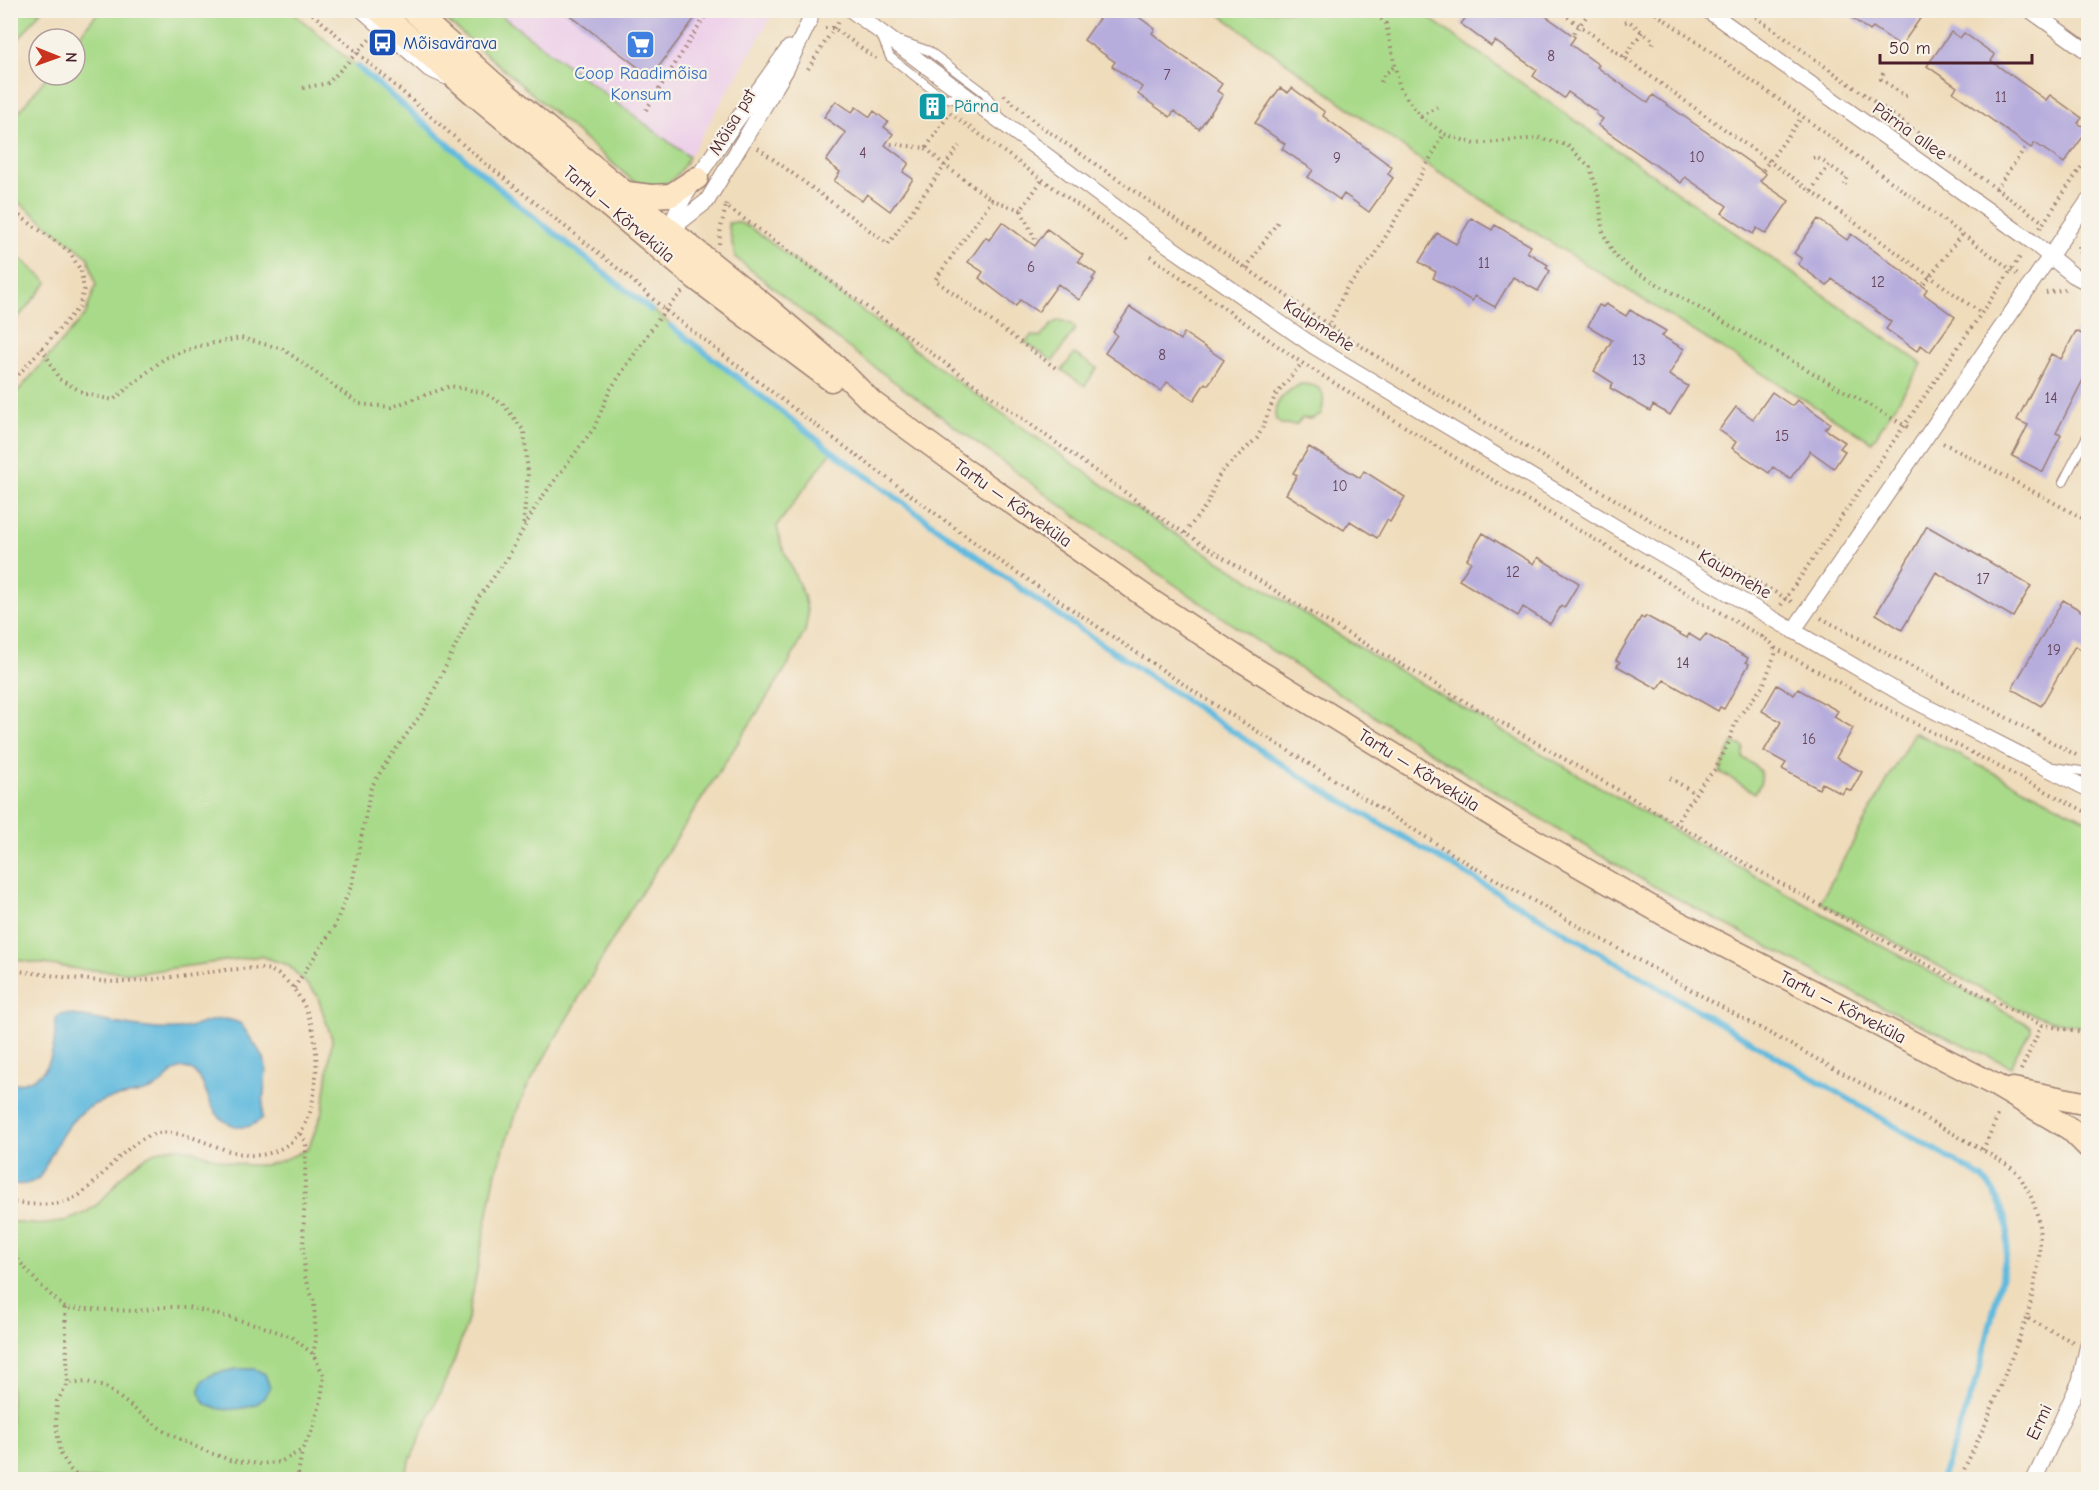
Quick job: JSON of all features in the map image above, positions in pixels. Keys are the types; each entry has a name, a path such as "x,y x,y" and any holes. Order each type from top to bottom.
{"main road":[{"name":"Tartu — Kõrveküla","path":"412,10 491,81 627,194 664,238"},
{"name":"Tartu — Kõrveküla","path":"378,20 664,238 768,308 839,369 872,402 964,470 1156,604 1416,769 1512,827 1674,920 1997,1086 2070,1129 2088,1147"},
{"path":"627,194 671,195 697,178"},
{"name":"Tartu — Kõrveküla","path":"1997,1086 2088,1104"}],"street":[{"name":"Kaupmehe","path":"851,10 1149,232 1315,347 1629,535 1909,698 2088,789"},
{"name":"Pärna allee","path":"1707,10 2031,241 2073,275 2088,283"},
{"path":"2030,10 2088,52"},
{"name":"Mõisa pst","path":"664,238 675,212 697,178 813,15"},
{"name":"Mõisa pst","path":"664,238 707,201 786,69 813,15"},
{"path":"1793,631 2032,286 2088,201"},
{"path":"2080,1381 2081,1343"},
{"path":"2080,1381 2088,1367"},
{"name":"Ermi","path":"2034,1479 2080,1381"}],"lane":[{"path":"357,10 378,20"},
{"path":"881,34 929,51 985,93 1007,126"},
{"path":"2063,482 2088,434"},
{"path":"2041,765 2088,772"}],"path":[{"path":"308,10 475,155 626,275 665,310 806,418 997,559 1201,696 1472,866 1709,1000 1983,1150 2018,1174 2032,1197 2040,1221 2041,1241 2038,1267 2027,1318 1985,1425 1959,1479"},
{"path":"646,110 710,10"},
{"path":"802,78 845,10"},
{"path":"1373,10 1386,24 1400,88 1421,117 1444,134 1475,144 1539,138 1567,145 1590,167 1599,197 1603,233 1615,256 1631,269 1904,426 1928,435 2088,521"},
{"path":"1558,10 1981,313"},
{"path":"1574,33 1591,10"},
{"path":"1651,10 1802,117 2043,294 2064,289 2072,294"},
{"path":"1746,10 2043,222"},
{"path":"303,88 328,83 358,53 378,20"},
{"path":"1625,22 1629,21 1653,40 1653,48"},
{"path":"1624,57 1642,32"},
{"path":"1381,82 1384,75 1395,66"},
{"path":"1883,73 1881,79 1905,96 1909,95"},
{"path":"1002,94 1036,123 1415,381 1808,610 2080,757"},
{"path":"1421,117 1437,107"},
{"path":"926,148 950,113"},
{"path":"1763,170 1802,117"},
{"path":"891,144 926,148 944,165 992,200 1021,210 1035,239"},
{"path":"753,156 758,148 888,244 959,146"},
{"path":"1996,189 2025,148"},
{"path":"1813,158 1816,157 1847,178 1845,185"},
{"path":"1781,605 2088,157"},
{"path":"1811,191 1829,165"},
{"path":"1021,210 1042,180"},
{"path":"730,197 726,206 1158,516 1293,603 1675,824 1989,999 2042,1025 2088,1034"},
{"path":"992,200 935,280 1057,369"},
{"path":"10,209 69,251 81,271 84,290 79,307 10,384"},
{"path":"1246,268 1279,220"},
{"path":"1924,284 1962,234"},
{"path":"294,988 334,927 352,884 371,788 385,764 425,709 479,597 507,559 537,504 594,428 609,390 665,310"},
{"path":"42,348 59,379 86,394 113,400 165,358 199,346 241,339 283,349 359,404 392,407 451,386 484,393 503,404 524,430 528,473 523,530"},
{"path":"1467,465 1763,634 1775,648 1771,666 1762,686 1737,718 1716,768 1695,793 1675,824"},
{"path":"1670,778 1695,793"},
{"path":"10,970 119,982 252,968 271,970 294,988 307,1010 315,1037 317,1074 312,1107 301,1134 288,1146 271,1153 252,1155 230,1151 177,1133 156,1134 135,1142 80,1196 58,1203 31,1205 10,1202"},
{"path":"2020,1071 2042,1025"},
{"path":"1983,1150 1999,1113"},
{"path":"301,1134 306,1143 303,1249 305,1276 314,1302 316,1340 313,1354"},
{"path":"10,1243 19,1261 65,1308 137,1311 164,1307 188,1307 258,1324 292,1337 313,1354 324,1376 322,1392 313,1429 302,1450 297,1479"},
{"path":"65,1308 68,1384 57,1401 56,1424 60,1453 71,1470 82,1479"},
{"path":"2027,1318 2081,1343"},
{"path":"68,1384 87,1382 107,1388 165,1432 230,1460 259,1464 280,1462 302,1450"}],"shaded area":[{"path":"502,10 775,11 689,157 499,14"}],"green space":[{"path":"10,11 41,11 11,49"},
{"path":"99,11 291,11 520,206 832,451 777,526 781,544 804,596 808,615 805,631 788,665 630,910 526,1089 496,1171 467,1323 454,1361 402,1479 11,1479 10,1221 47,1224 84,1213 104,1198 133,1166 153,1153 168,1148 187,1149 224,1161 256,1165 275,1163 308,1149 323,1110 332,1039 317,995 288,965 260,956 138,973 78,969 10,959 11,399 85,315 96,285 88,257 11,196 11,122 39,87 87,87 86,27"},
{"path":"436,11 495,11 689,157 678,174 666,184 643,184 632,180"},
{"path":"1215,11 1419,11 1922,364 1872,442 1436,171"},
{"path":"738,222 751,228 958,382 1153,520 1370,654 1693,841 2030,1026 2031,1031 2015,1055 2012,1067 1876,1004 1646,882 1443,760 1243,632 1070,512 838,340 735,257 728,223"},
{"path":"11,251 48,282 11,326"},
{"path":"1059,320 1075,327 1053,361 1025,342 1032,336 1041,337 1052,324"},
{"path":"1074,354 1097,368 1085,386 1062,370"},
{"path":"1301,384 1314,386 1322,392 1324,401 1321,414 1311,419 1302,418 1296,425 1281,424 1276,420 1275,414 1278,403 1290,390"},
{"path":"1914,732 2088,821 2088,1028 2053,1021 2016,1008 1820,902"},
{"path":"1733,742 1743,747 1743,758 1758,768 1760,772 1761,781 1755,793 1720,772"}],"water":[{"path":"67,1014 137,1027 165,1029 186,1028 225,1019 241,1024 264,1058 266,1069 262,1118 249,1126 229,1124 217,1115 196,1074 191,1070 181,1068 155,1088 106,1100 82,1112 65,1130 40,1177 26,1184 11,1184 11,1080 14,1084 27,1081 44,1070 52,1053 56,1019 60,1015"},
{"path":"237,1369 255,1369 265,1374 270,1388 264,1398 258,1403 243,1408 214,1408 207,1404 200,1390 203,1381 213,1374"}],"building":[{"name":"Coop Raadimõisa Konsum","path":"563,10 701,10 651,77"},
{"path":"1105,10 1129,10 1155,29 1152,33 1222,84 1217,91 1223,95 1199,129 1174,111 1170,117 1138,94 1142,87 1112,66 1115,62 1084,40"},
{"path":"1471,10 1537,10 1575,37 1570,44 1599,65 1597,67 1648,103 1653,95 1705,131 1766,174 1760,181 1789,201 1766,234 1757,228 1753,234 1722,213 1727,206 1685,177 1681,183 1598,125 1603,119 1596,114 1597,112 1568,92 1564,98 1533,76 1537,70 1495,41 1491,46 1461,24"},
{"path":"1841,10 1926,10 1901,46 1873,27 1870,31"},
{"path":"1951,32 1960,38 1964,33 1995,55 1991,61 2046,100 2050,95 2082,118 2078,123 2088,130 2064,163 2035,143 2031,148 1953,92 1957,87 1927,66"},
{"path":"1280,88 1288,93 1292,88 1325,112 1323,116 1392,167 1388,174 1393,178 1369,212 1344,194 1340,200 1308,177 1313,170 1282,149 1285,144 1255,123"},
{"path":"836,101 852,112 856,107 870,117 874,111 888,122 884,127 893,134 885,145 909,163 903,172 913,179 890,211 867,194 862,201 834,181 840,172 826,161 846,133 824,117"},
{"path":"1471,218 1492,230 1495,225 1531,246 1527,252 1548,265 1546,268 1550,271 1538,291 1513,277 1495,307 1475,296 1472,301 1433,278 1436,272 1419,262 1437,233 1456,244"},
{"path":"1818,219 1847,240 1851,234 1927,289 1924,294 1955,317 1930,352 1921,345 1917,351 1886,329 1891,322 1832,279 1827,286 1798,264 1802,259 1794,253"},
{"path":"1002,222 1035,246 1047,229 1083,255 1078,261 1096,274 1079,300 1058,284 1038,312 1020,300 1016,306 979,278 983,272 968,262 986,237 989,240"},
{"path":"1606,304 1626,316 1630,310 1666,331 1662,336 1684,349 1669,375 1688,386 1670,415 1653,405 1650,411 1610,388 1613,383 1594,371 1612,340 1588,326 1599,305 1603,307"},
{"path":"1130,307 1180,340 1184,333 1224,360 1208,385 1205,383 1194,400 1167,382 1161,391 1105,353 1117,335 1113,332"},
{"path":"2076,331 2088,337 2088,370 2056,433 2061,435 2043,472 2012,456 2028,425 2017,420 2051,354 2061,359"},
{"path":"1772,392 1792,406 1797,400 1830,423 1825,429 1845,442 1840,448 1845,451 1834,468 1810,451 1790,479 1773,467 1769,473 1732,448 1736,442 1719,430 1736,407 1753,419"},
{"path":"1309,447 1360,478 1364,471 1405,497 1390,522 1387,520 1377,538 1350,521 1344,530 1286,494 1297,475 1293,473"},
{"path":"1927,526 2031,586 2013,617 1936,572 1902,630 1876,614"},
{"path":"1483,533 1534,564 1538,557 1579,583 1564,608 1561,606 1550,624 1523,607 1518,616 1459,580 1471,562 1467,559"},
{"path":"2063,600 2088,615 2088,654 2075,646 2041,706 2012,689"},
{"path":"1646,616 1687,638 1689,634 1700,641 1706,634 1748,658 1746,662 1749,664 1724,709 1720,707 1718,711 1664,680 1658,689 1617,666 1620,662 1616,660 1641,617 1644,619"},
{"path":"1777,685 1794,695 1798,689 1838,711 1834,717 1853,728 1836,758 1862,772 1851,791 1846,788 1842,794 1822,783 1819,789 1782,769 1786,763 1764,751 1781,722 1762,711"}],"waterway":[{"path":"357,66 520,206 651,310"},
{"path":"671,326 832,451 1042,604 1301,777 1983,1178 1994,1192 2005,1215 2008,1234 2006,1257 1978,1376 1941,1480"}],"place":[{"name":"Mõisavärava","path":"382,43"},
{"name":"Coop Raadimõisa Konsum","path":"641,44"},
{"name":"Pärna","path":"933,106"}]}
